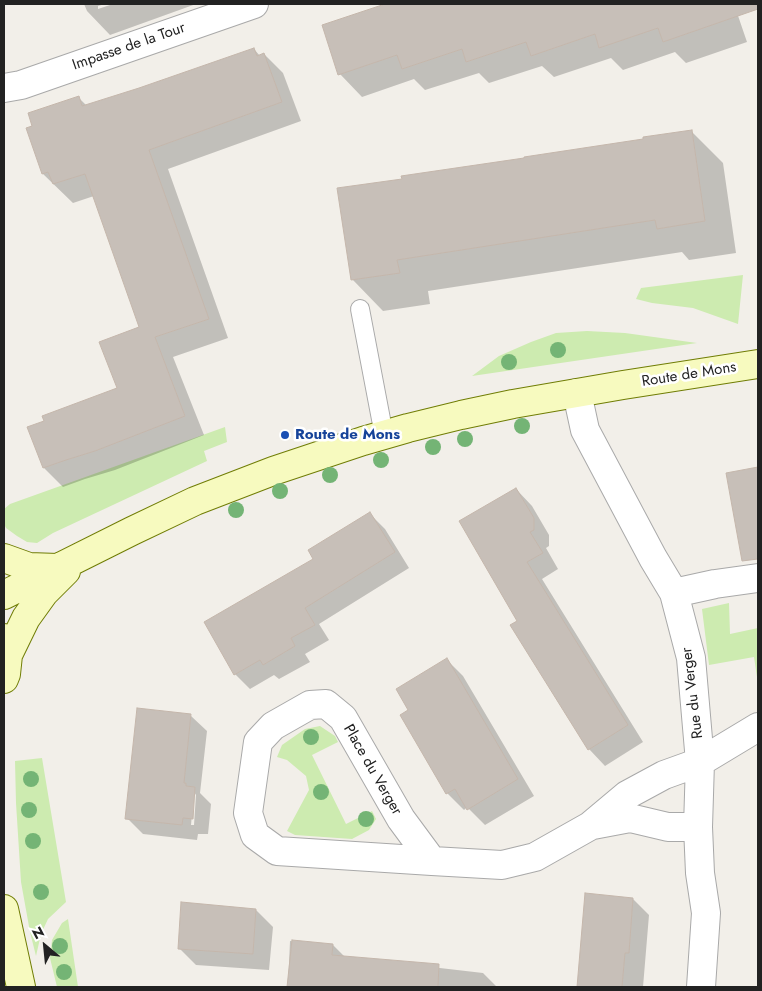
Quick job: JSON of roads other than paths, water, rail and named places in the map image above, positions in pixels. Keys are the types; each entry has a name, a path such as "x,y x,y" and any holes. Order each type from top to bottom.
{"main road":[{"name":"Route de Mons","path":"4,595 132,531 204,498 318,455 461,415 577,392 758,364"},
{"path":"4,558 29,567 69,563"},
{"name":"Route de Mons","path":"5,657 26,618 69,563"},
{"path":"4,909 21,987"}],"street":[{"name":"Impasse de la Tour","path":"4,88 21,85 254,4"},
{"name":"Rue du Verger","path":"577,392 585,430 674,594 691,658 700,762 698,827 700,874 706,913 701,987"},
{"path":"674,594 715,584 758,578"},
{"name":"Place du Verger","path":"432,861 401,819 343,718 326,704 310,705 273,726 258,742 248,813 255,834 277,851 432,861 502,865 535,857 590,826 627,795 664,775 700,762 758,727"},
{"name":"Place du Verger","path":"590,826 630,818 668,827 698,827"}],"lane":[{"path":"360,309 384,435"}],"place":[{"name":"Route de Mons","path":"285,435"}]}
